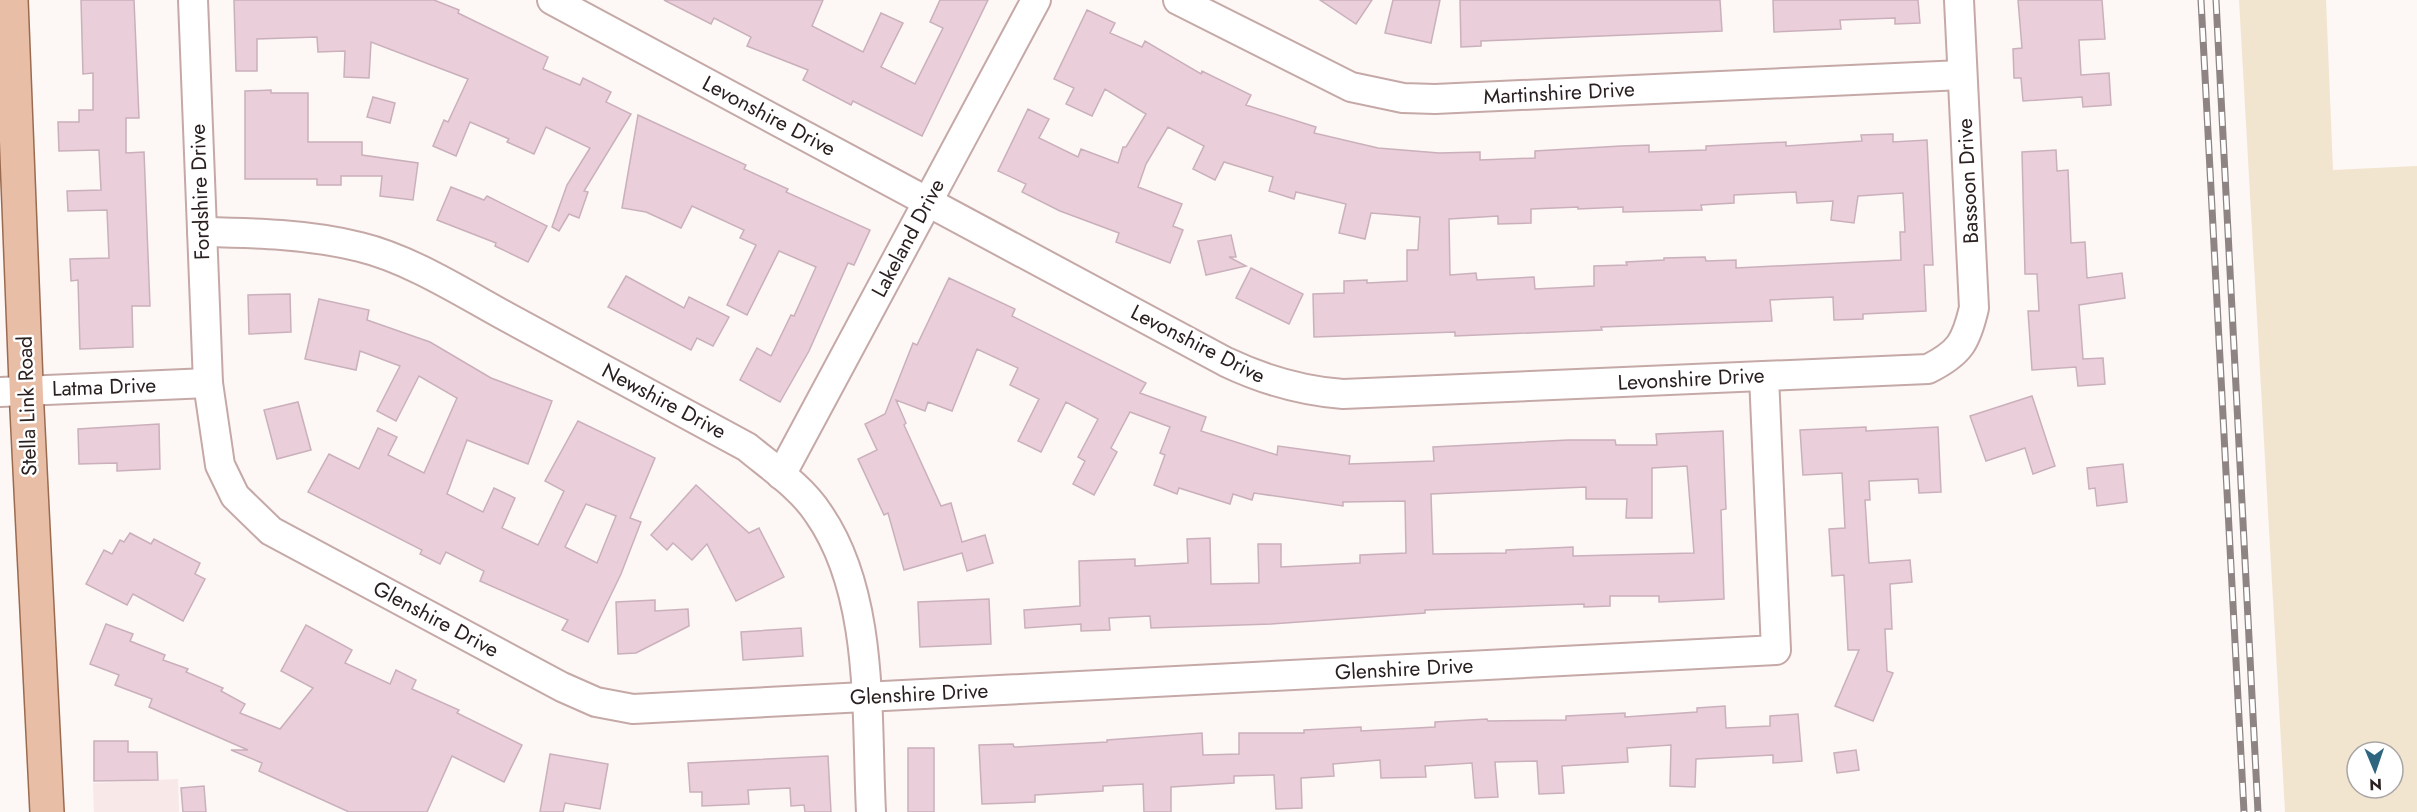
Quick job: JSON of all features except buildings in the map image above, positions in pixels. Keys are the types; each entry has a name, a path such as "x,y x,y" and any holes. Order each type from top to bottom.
{"main road":[{"name":"Stella Link Road","path":"11,0 7,68 13,391 47,812"}],"street":[{"name":"Fordshire Drive","path":"193,0 208,383"},
{"name":"Levonshire Drive","path":"552,0 1226,362 1255,376 1316,393 1384,394 1928,369 1952,357"},
{"name":"Lakeland Drive","path":"780,475 1036,0"},
{"name":"Martinshire Drive","path":"1178,0 1351,87 1403,98 1435,99 1962,75"},
{"name":"Bassoon Drive","path":"1952,357 1968,336 1974,308 1959,0"},
{"name":"Newshire Drive","path":"202,232 262,233 318,239 362,247 400,262 453,288 747,447 780,475 818,512 846,568 861,628 871,812"},
{"name":"Glenshire Drive","path":"208,383 220,465 235,496 271,531 562,687 596,702 633,709 1776,650 1764,376"},
{"name":"Latma Drive","path":"13,391 208,383"}],"shaded area":[{"path":"2239,0 2326,0 2333,170 2417,166 2417,812 2285,812"},
{"path":"178,779 179,812 94,812 93,783"}],"railway":[{"path":"2201,0 2244,812"},
{"path":"2216,0 2258,812"}]}
